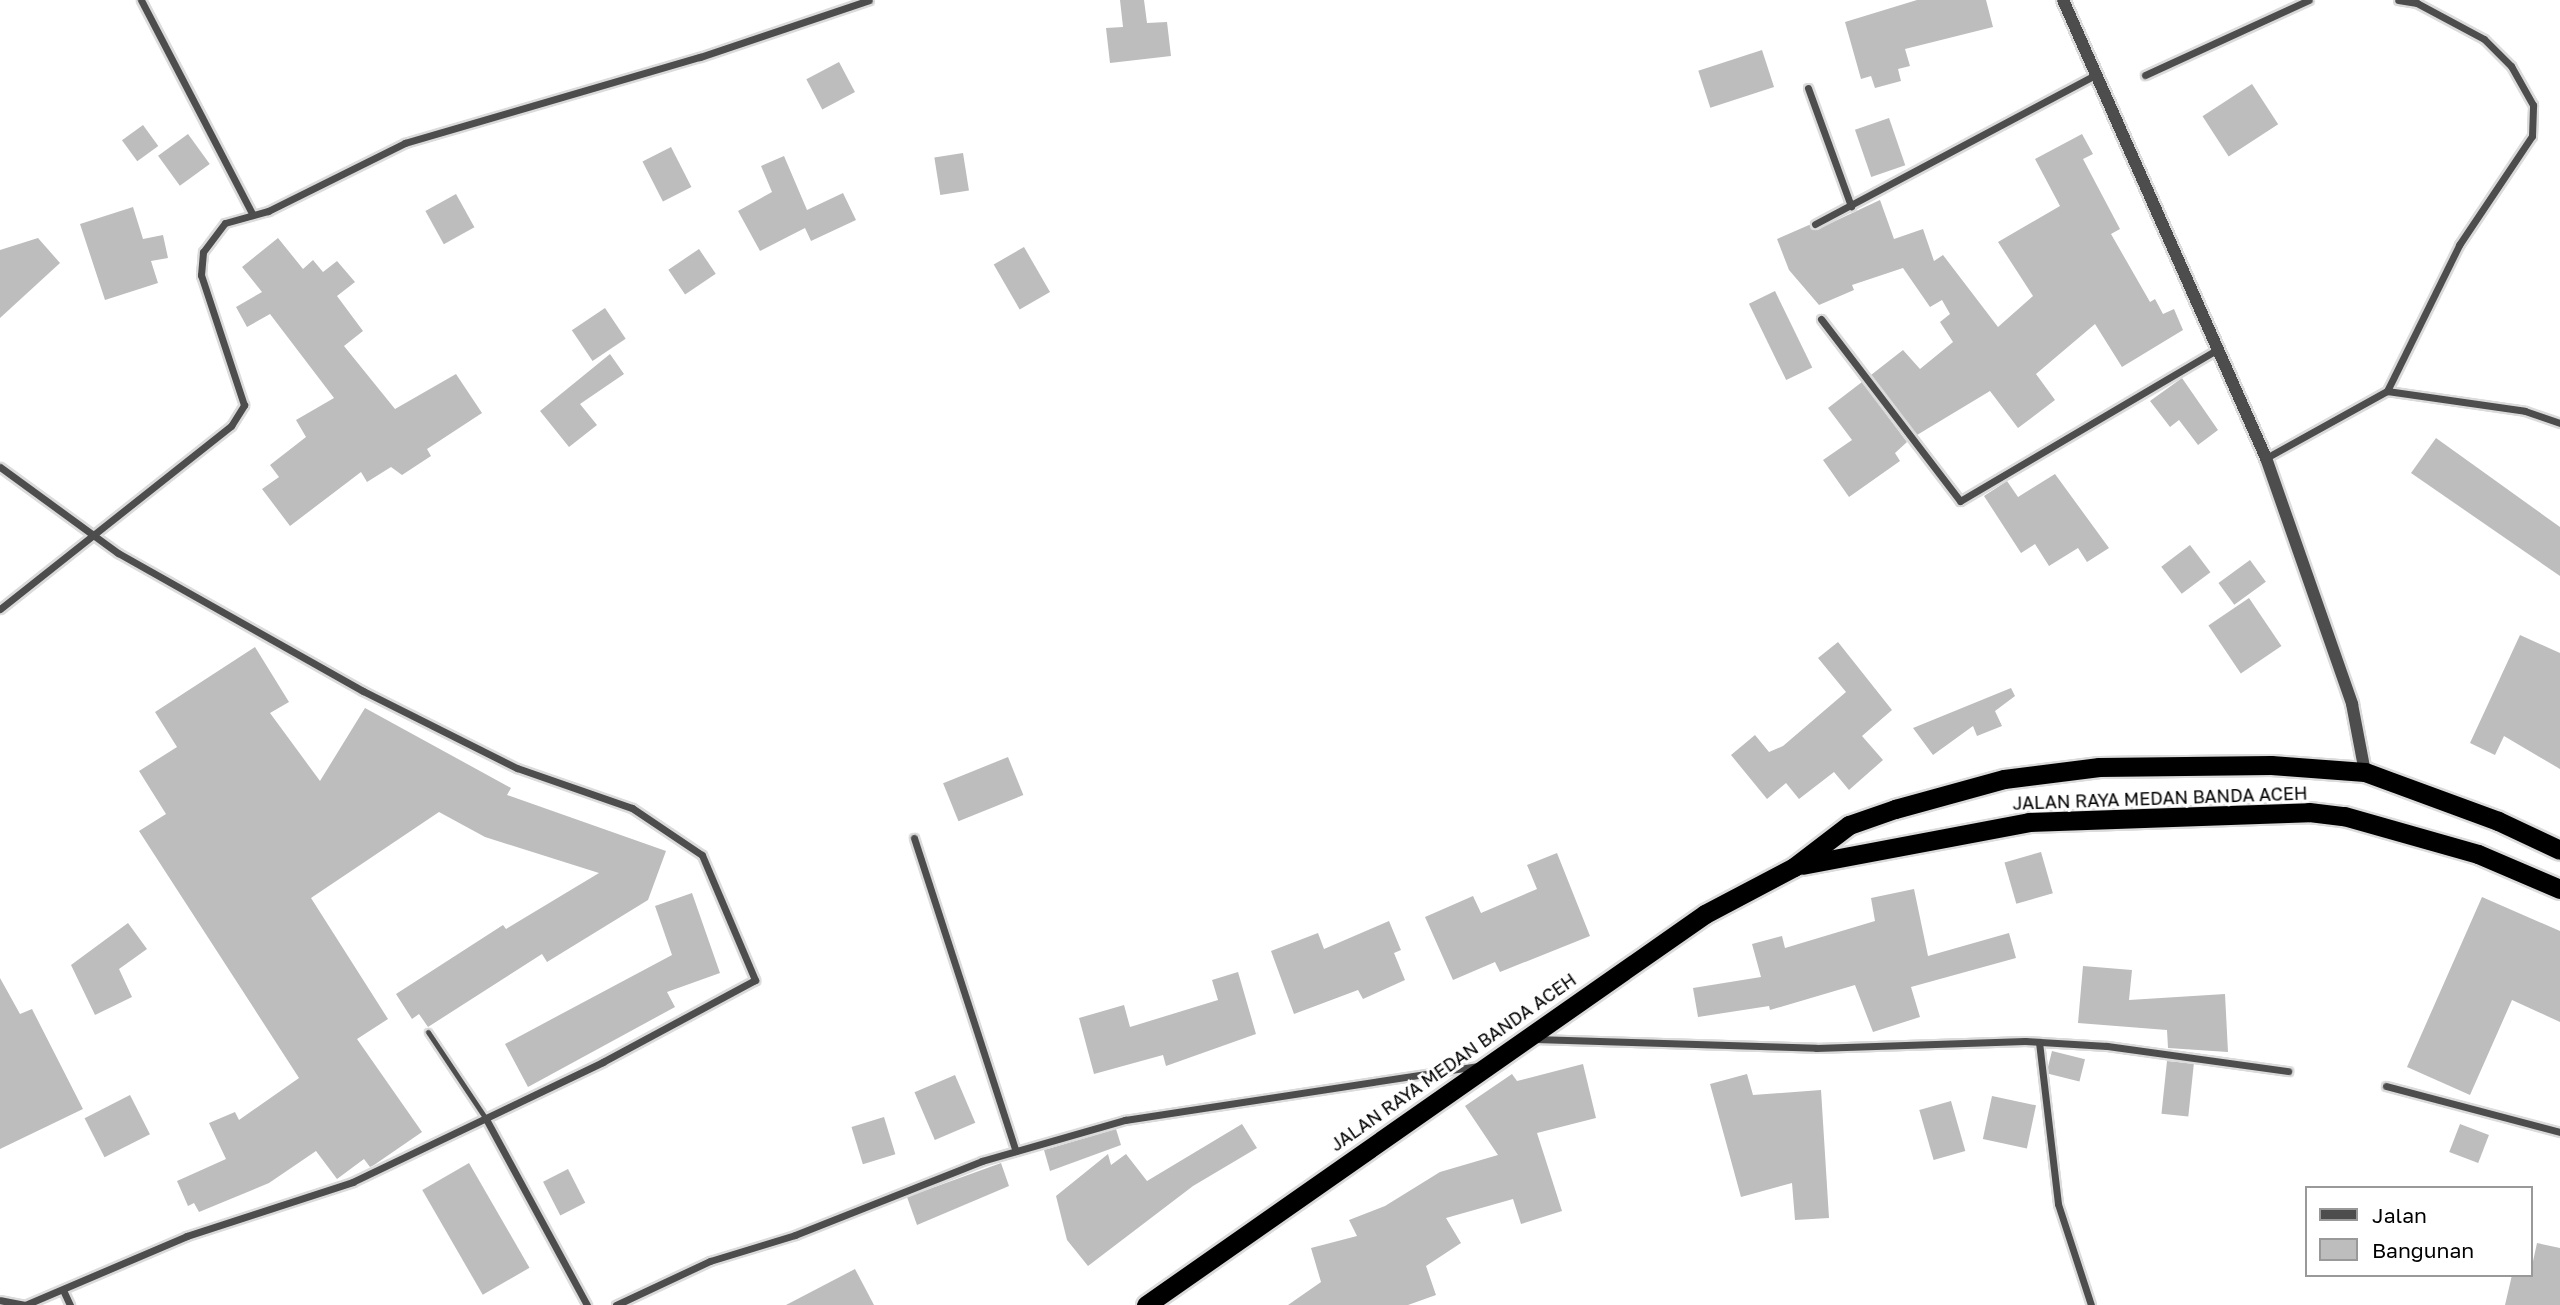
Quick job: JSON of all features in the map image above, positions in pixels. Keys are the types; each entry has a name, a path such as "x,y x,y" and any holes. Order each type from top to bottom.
{"highway":[{"name":"JALAN RAYA MEDAN BANDA ACEH","path":"1146,1305 1482,1065 1705,914 1794,867 1849,825 1895,809 2004,779 2136,765 2271,765 2365,772 2498,821 2560,850"},
{"name":"JALAN RAYA MEDAN BANDA ACEH","path":"1794,867 2029,822 2270,811 2344,816 2478,854 2560,889"}],"street":[{"path":"141,0 253,215"},
{"path":"0,609 95,538 111,520 230,426 244,405 201,275 203,252 225,223 253,215 405,143 700,57 869,0"},
{"path":"2063,0 2266,458 2352,704 2365,772"},
{"path":"2145,75 2309,0"},
{"path":"2266,458 2387,391 2459,245 2532,136 2533,105 2511,66 2484,40 2417,3 2398,0"},
{"path":"1815,224 2095,75"},
{"path":"1808,88 1851,206"},
{"path":"1821,319 1960,501 2219,349"},
{"path":"2387,391 2525,411 2560,423"},
{"path":"0,467 95,538 363,691 517,768 632,808 702,855 755,980 486,1119 354,1182 187,1236 25,1305 0,1300"},
{"path":"914,838 1016,1151"},
{"path":"1521,1039 1816,1048 2039,1042 2107,1046 2288,1071"},
{"path":"2039,1042 2058,1203 2091,1305"},
{"path":"616,1305 710,1261 795,1235 1016,1151 1125,1120 1482,1065"},
{"path":"2386,1086 2560,1132"},
{"path":"486,1119 587,1305"},
{"path":"63,1290 70,1305"}],"lane":[{"path":"428,1032 486,1119"}],"building":[{"path":"1120,0 1144,0 1147,23 1167,22 1171,56 1110,63 1106,28 1123,27"},
{"path":"1917,0 1986,0 1993,27 1905,49 1910,66 1898,69 1901,81 1875,88 1871,76 1861,79 1845,22"},
{"path":"1762,50 1774,87 1710,108 1698,71"},
{"path":"839,62 855,92 822,109 806,79"},
{"path":"2252,84 2278,124 2229,156 2203,116"},
{"path":"1889,118 1905,165 1871,177 1855,130"},
{"path":"143,125 158,146 137,161 122,140"},
{"path":"188,134 210,164 180,186 158,156"},
{"path":"2082,134 2093,154 2083,159 2120,229 2111,234 2150,302 2155,299 2163,314 2174,309 2183,330 2122,367 2095,324 2036,374 2055,400 2018,428 1990,391 1917,435 1871,375 1903,350 1920,369 1953,342 1940,322 1950,314 1942,300 1930,307 1903,268 1852,285 1854,290 1819,305 1789,270 1777,239 1809,225 1818,229 1880,200 1894,239 1923,229 1934,261 1943,255 1998,327 2033,296 1998,242 2060,206 2035,159"},
{"path":"671,147 691,187 663,202 642,162"},
{"path":"963,153 969,191 940,195 934,158"},
{"path":"784,156 807,210 843,193 856,220 811,241 805,228 760,251 738,211 772,192 761,166"},
{"path":"456,194 474,227 444,244 425,211"},
{"path":"133,207 143,239 163,235 168,258 151,261 158,283 105,300 80,224"},
{"path":"38,238 60,263 0,318 0,250"},
{"path":"278,238 303,269 313,260 323,272 337,261 355,282 337,296 363,331 344,346 395,409 456,374 482,413 427,449 431,456 402,475 391,467 367,482 361,472 290,526 262,489 279,477 270,465 306,437 296,420 334,398 270,314 247,327 236,307 262,292 242,267"},
{"path":"1024,247 1050,292 1020,310 994,264"},
{"path":"699,249 716,274 685,295 668,270"},
{"path":"1775,291 1812,367 1786,380 1749,304"},
{"path":"605,308 626,339 593,361 572,330"},
{"path":"610,354 624,374 580,404 597,425 569,447 540,411"},
{"path":"2182,378 2218,430 2198,445 2179,420 2170,427 2150,401"},
{"path":"1862,382 1907,442 1895,453 1900,461 1849,497 1823,460 1852,440 1828,408"},
{"path":"2436,438 2560,527 2560,576 2411,473"},
{"path":"2055,474 2109,548 2087,562 2078,548 2049,566 2035,544 2021,553 1984,496 2007,481 2018,497"},
{"path":"2190,545 2210,572 2182,594 2161,567"},
{"path":"2250,560 2266,582 2234,605 2218,583"},
{"path":"2249,598 2281,646 2241,673 2208,625"},
{"path":"2520,635 2560,653 2560,769 2504,736 2495,755 2470,743"},
{"path":"1838,642 1892,710 1862,736 1883,760 1849,790 1834,772 1799,799 1786,783 1767,799 1731,755 1755,735 1769,752 1783,746 1846,692 1818,658"},
{"path":"255,647 289,702 270,713 320,781 365,708 511,788 507,795 666,851 648,900 547,962 542,954 428,1027 419,1014 412,1019 396,994 503,925 506,929 599,873 485,837 439,812 311,898 388,1019 357,1039 422,1132 374,1165 370,1167 364,1159 337,1179 316,1151 269,1183 199,1212 194,1203 188,1206 177,1181 226,1159 209,1123 235,1112 239,1120 299,1078 139,831 166,814 139,771 177,747 155,712"},
{"path":"2011,688 2015,696 1995,711 2002,726 1977,736 1973,726 1933,755 1913,728"},
{"path":"1008,757 1023,795 958,821 943,783"},
{"path":"2041,852 2053,893 2016,904 2004,862"},
{"path":"1557,853 1590,936 1500,972 1495,962 1453,980 1425,917 1473,896 1481,913 1537,889 1527,865"},
{"path":"1914,889 1928,956 2009,933 2016,958 1911,987 1920,1017 1873,1032 1855,985 1770,1010 1769,1006 1698,1017 1693,988 1761,977 1752,944 1782,936 1785,948 1875,921 1871,898"},
{"path":"692,893 720,973 667,992 675,1007 528,1087 505,1044 672,955 655,906"},
{"path":"2482,897 2560,931 2560,1022 2512,1000 2470,1095 2407,1067"},
{"path":"1389,921 1401,950 1394,953 1405,980 1363,999 1358,990 1294,1014 1271,951 1318,933 1324,949"},
{"path":"128,923 147,949 119,969 132,997 95,1015 71,965"},
{"path":"2083,966 2132,970 2129,1000 2225,994 2228,1052 2168,1048 2167,1030 2078,1023"},
{"path":"1238,972 1256,1034 1166,1066 1163,1055 1094,1074 1079,1018 1124,1005 1130,1027 1218,1000 1212,980"},
{"path":"0,978 20,1014 32,1009 83,1109 0,1149"},
{"path":"2052,1051 2085,1059 2079,1082 2046,1073"},
{"path":"2167,1061 2194,1064 2188,1117 2161,1114"},
{"path":"1583,1064 1596,1118 1537,1133 1562,1211 1521,1224 1513,1199 1446,1218 1461,1243 1426,1266 1436,1295 1408,1305 1288,1305 1321,1282 1311,1248 1357,1236 1349,1220 1385,1206 1440,1172 1498,1155 1465,1106 1512,1074 1517,1081"},
{"path":"1747,1074 1753,1095 1821,1090 1829,1218 1795,1220 1792,1183 1741,1197 1710,1084"},
{"path":"955,1075 975,1123 935,1140 914,1092"},
{"path":"130,1095 150,1134 105,1157 85,1118"},
{"path":"1992,1096 2036,1105 2027,1148 1983,1139"},
{"path":"1951,1101 1965,1151 1934,1160 1919,1110"},
{"path":"884,1117 895,1154 863,1164 851,1127"},
{"path":"1242,1124 1257,1148 1193,1186 1088,1266 1067,1240 1056,1196 1108,1154 1111,1165 1126,1154 1147,1181"},
{"path":"2460,1124 2489,1135 2478,1163 2449,1152"},
{"path":"1116,1129 1121,1145 1050,1171 1044,1150"},
{"path":"469,1163 530,1268 483,1295 422,1190"},
{"path":"1001,1163 1009,1186 917,1225 907,1197"},
{"path":"568,1169 585,1203 560,1216 543,1182"},
{"path":"2537,1243 2560,1248 2560,1305 2505,1305 2512,1277 2532,1277"},
{"path":"855,1269 874,1305 786,1305"}]}
